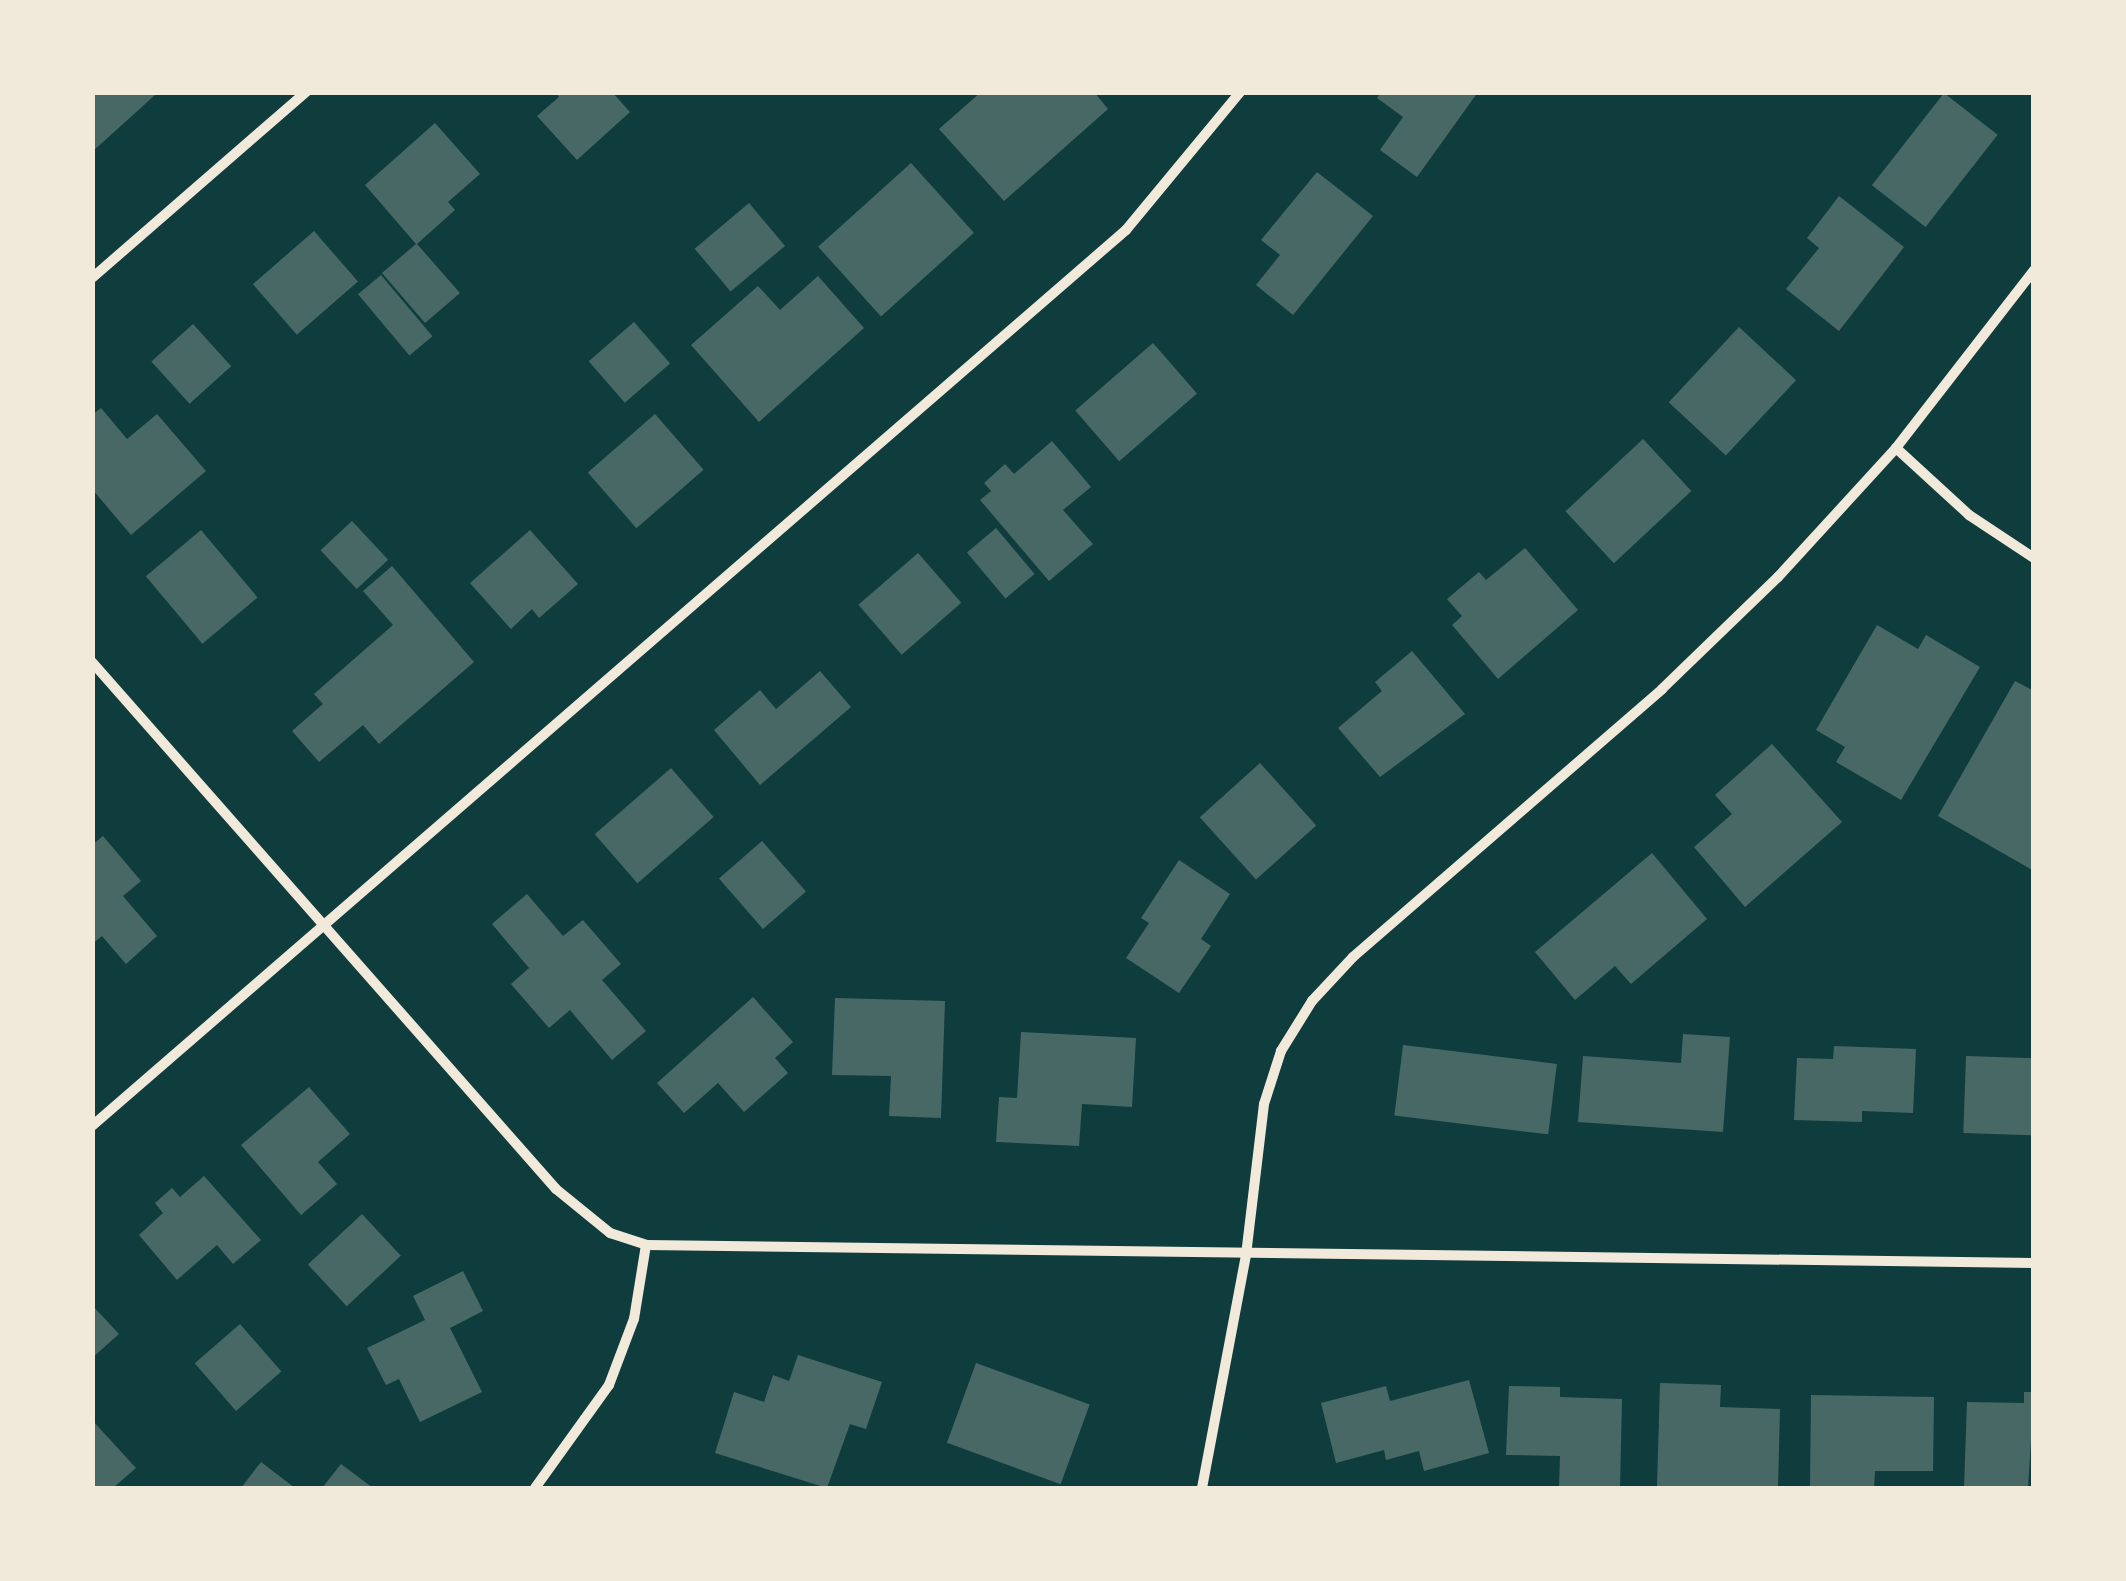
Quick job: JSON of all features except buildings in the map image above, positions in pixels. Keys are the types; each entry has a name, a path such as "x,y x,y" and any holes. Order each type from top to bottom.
{"street":[{"path":"92,278 306,92"},
{"path":"92,1126 1126,230 1240,92"},
{"path":"1202,1488 1246,1254 1270,1078 1312,1001 1354,957 1723,632 1896,448 2034,270"},
{"path":"1896,448 1970,515 2034,558"},
{"path":"92,662 572,1205 610,1233 646,1245 2034,1262"},
{"path":"535,1488 615,1371 634,1319 646,1245"}]}
